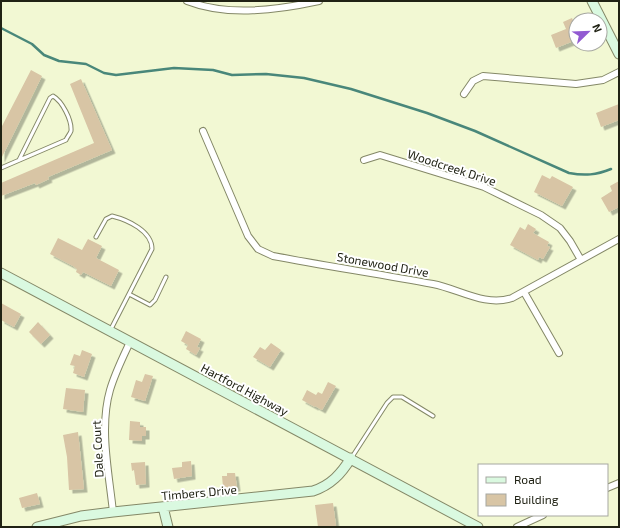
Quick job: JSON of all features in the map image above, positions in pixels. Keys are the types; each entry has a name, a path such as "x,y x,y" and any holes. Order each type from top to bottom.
{"main road":[{"path":"592,1 619,54"},
{"name":"Hartford Highway","path":"1,273 351,458 478,527"},
{"name":"Timbers Drive","path":"37,527 81,516 313,491 331,483 339,476 351,458"},
{"path":"163,507 168,527"}],"street":[{"path":"187,1 199,6 240,11 319,1"},
{"path":"464,94 473,81 483,76 576,84 603,80 619,72"},
{"name":"Stonewood Drive","path":"203,131 248,236 254,245 262,252 272,256 434,284 486,300 506,300 524,292 619,239"},
{"name":"Woodcreek Drive","path":"364,160 380,155 484,187 550,220 570,241 581,260"},
{"path":"524,292 559,353"},
{"name":"Dale Court","path":"113,512 106,440 106,410 110,390 130,342"},
{"path":"608,488 619,483"},
{"path":"517,527 541,516"}],"lane":[{"path":"1,168 66,140 71,131 69,120 60,101 53,96 50,98 19,160"},
{"path":"96,237 106,219 112,216 148,234 152,242 152,249 110,331"},
{"path":"129,294 150,305 155,300 166,277"},
{"path":"351,458 387,403 393,397 402,397 433,416"}],"building":[{"path":"568,20 568,43 556,48 551,35 566,29 563,22"},
{"path":"31,70 42,76 1,159 1,128"},
{"path":"81,79 112,150 48,177 49,179 36,185 35,183 1,196 1,183 94,143 70,84"},
{"path":"619,104 619,120 601,127 596,113"},
{"path":"542,175 550,179 552,176 573,187 562,206 534,192"},
{"path":"619,181 619,207 609,212 601,198 612,191 610,186"},
{"path":"528,224 536,229 533,233 549,242 547,246 550,247 543,259 539,257 538,260 510,245 520,227 525,230"},
{"path":"58,238 82,250 88,239 102,246 96,258 119,270 111,286 83,272 81,275 76,272 77,269 73,266 50,254"},
{"path":"1,303 21,314 14,327 1,320"},
{"path":"38,322 50,335 41,344 29,332"},
{"path":"186,331 201,339 197,347 200,348 196,355 186,349 188,345 181,341"},
{"path":"271,343 281,350 270,367 253,357 260,347 265,350"},
{"path":"82,350 92,354 84,377 73,373 75,366 70,365 74,354 80,356"},
{"path":"145,374 153,376 145,401 131,397 136,380 142,382"},
{"path":"328,382 336,386 322,410 302,400 307,390 316,395 318,392 322,394"},
{"path":"66,388 85,390 83,412 63,409"},
{"path":"130,421 140,422 140,427 146,427 146,436 142,436 142,441 129,440"},
{"path":"78,432 84,489 69,490 67,457 63,435"},
{"path":"191,461 192,476 174,479 172,468 182,467 182,462"},
{"path":"145,462 146,484 136,485 134,470 132,471 131,463"},
{"path":"227,473 235,473 237,488 223,487 222,476 227,476"},
{"path":"37,493 40,504 22,508 19,498"},
{"path":"333,503 336,526 318,527 315,505"}],"waterway":[{"path":"1,28 32,44 44,55 59,61 86,64 104,73 116,75 174,68 213,70 232,75 266,74 304,78 351,89 427,113 475,131 569,173 590,174 600,173 611,169"}]}
